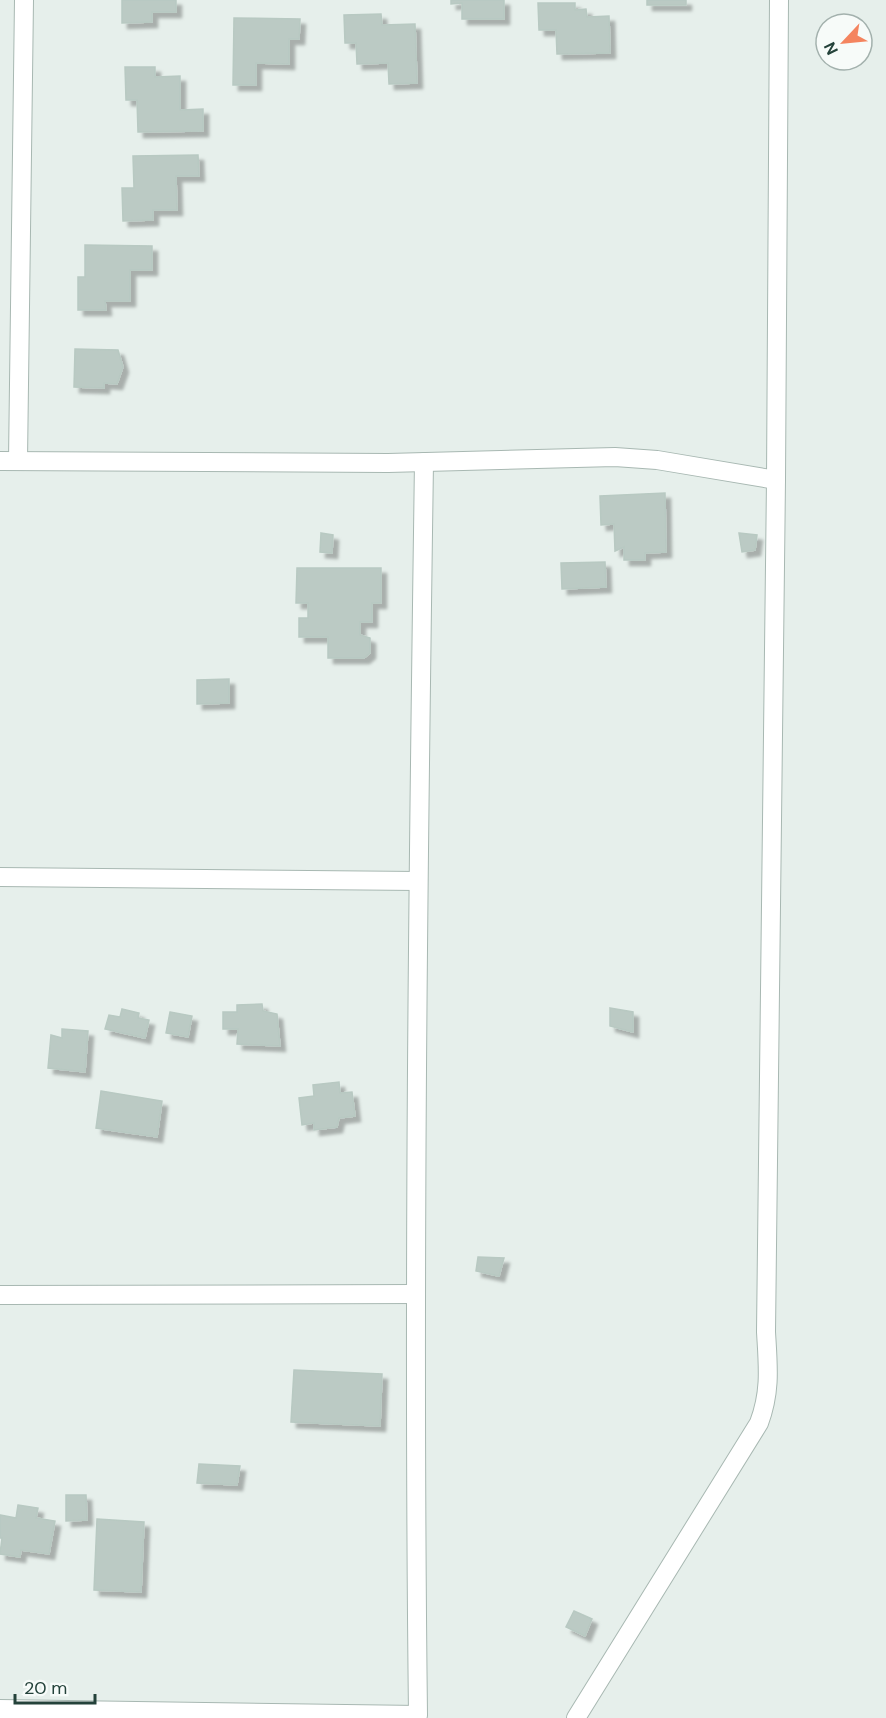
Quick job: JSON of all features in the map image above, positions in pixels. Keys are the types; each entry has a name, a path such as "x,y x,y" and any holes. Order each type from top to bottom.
{"street":[{"path":"24,0 9,461 424,462 615,457 657,460 776,480"},
{"path":"576,1718 759,1423 767,1402 779,0"},
{"path":"0,1709 419,1716 416,1294 418,881 424,462"},
{"path":"0,877 418,881"},
{"path":"0,1295 416,1294"}],"building":[{"path":"122,0 176,0 176,12 152,12 152,22 122,23"},
{"path":"451,0 504,0 504,19 462,19 462,3 451,4"},
{"path":"647,0 686,0 686,5 647,5"},
{"path":"538,3 575,3 575,10 586,9 587,17 609,16 610,53 557,54 556,30 539,30"},
{"path":"381,14 382,25 415,24 417,83 389,84 388,63 357,64 356,43 345,43 344,15"},
{"path":"234,18 300,19 299,39 289,39 289,64 256,63 256,85 233,85"},
{"path":"125,67 155,67 155,77 180,76 180,110 203,109 203,131 138,132 137,100 126,100"},
{"path":"198,155 199,176 176,176 177,210 153,210 153,220 123,221 122,188 134,188 133,156"},
{"path":"85,245 152,246 152,270 130,270 130,301 105,301 106,310 78,310 78,277 85,277"},
{"path":"75,349 118,350 123,367 117,384 104,383 104,388 74,387"},
{"path":"665,493 666,552 645,553 645,560 624,560 624,547 615,551 614,524 601,525 600,496"},
{"path":"321,533 333,535 332,553 320,552"},
{"path":"739,533 757,535 755,550 742,552"},
{"path":"605,562 606,587 562,589 561,563"},
{"path":"297,568 381,568 381,603 372,603 372,622 360,622 360,635 370,638 370,653 364,658 328,658 328,637 299,637 299,618 308,618 308,603 296,603"},
{"path":"229,679 229,703 197,704 197,680"},
{"path":"262,1004 263,1011 277,1014 280,1046 237,1044 238,1029 223,1029 223,1012 237,1012 237,1005"},
{"path":"610,1008 633,1012 633,1032 610,1026"},
{"path":"122,1009 139,1013 138,1018 149,1020 145,1038 105,1029 109,1015 120,1017"},
{"path":"170,1012 192,1016 188,1037 166,1033"},
{"path":"62,1029 88,1031 85,1072 48,1068 51,1035 62,1038"},
{"path":"339,1082 340,1093 352,1092 355,1116 339,1118 337,1127 314,1130 314,1123 302,1125 299,1098 314,1096 313,1085"},
{"path":"101,1091 162,1101 157,1137 96,1128"},
{"path":"478,1257 504,1258 499,1276 476,1271"},
{"path":"294,1370 382,1374 380,1426 291,1422"},
{"path":"199,1464 240,1466 237,1485 197,1483"},
{"path":"66,1495 86,1495 87,1520 66,1521"},
{"path":"18,1505 38,1508 36,1518 55,1521 49,1554 21,1550 20,1557 0,1554 2,1538 0,1538 0,1515 16,1518"},
{"path":"97,1519 144,1522 141,1592 94,1590"},
{"path":"574,1611 592,1619 585,1636 566,1627"}]}
